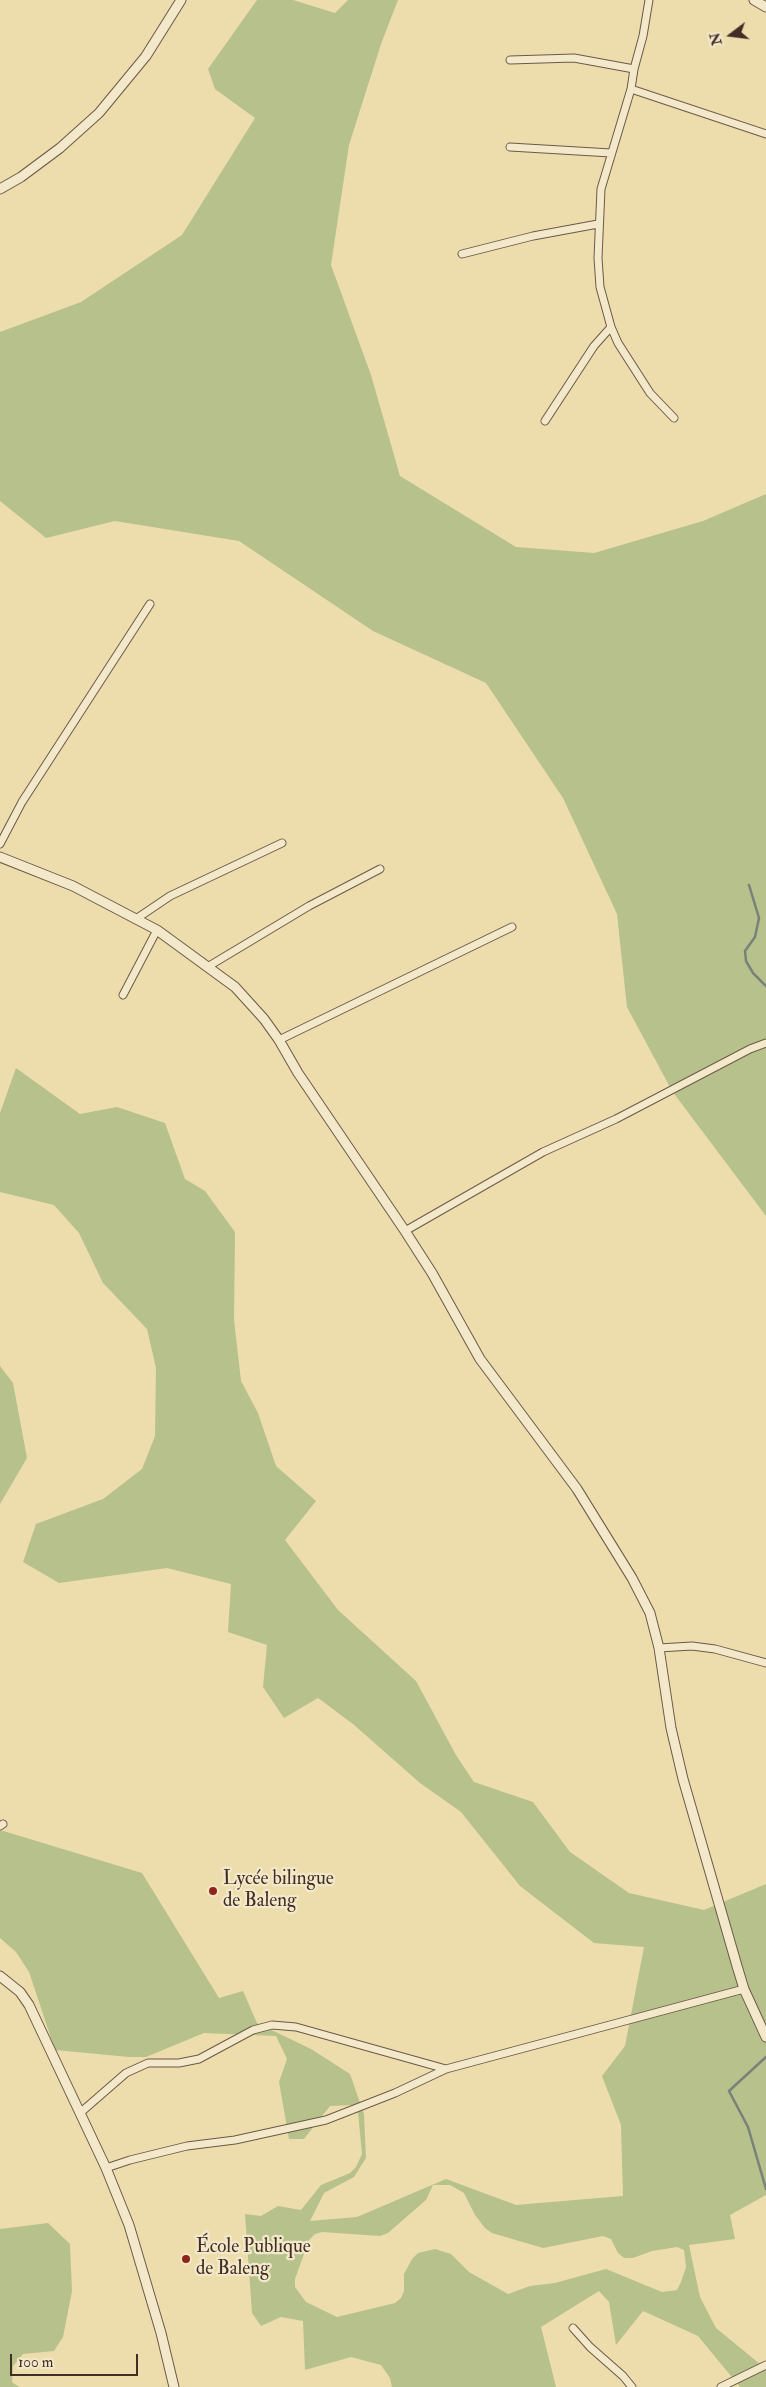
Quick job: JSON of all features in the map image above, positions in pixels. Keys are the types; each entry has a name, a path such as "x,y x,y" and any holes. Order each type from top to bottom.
{"street":[{"path":"0,189 21,177 60,148 98,113 146,56 181,0"},
{"path":"649,0 644,36 634,69 631,89 602,189 598,224 600,287 611,327 628,360 650,393 674,418"},
{"path":"754,0 766,7"},
{"path":"510,60 564,57 634,69"},
{"path":"631,89 766,134"},
{"path":"510,147 611,153"},
{"path":"462,254 533,236 598,224"},
{"path":"545,421 594,346 611,327"},
{"path":"0,844 22,802 150,604"},
{"path":"136,919 170,896 282,843"},
{"path":"0,857 73,886 157,930 209,966 235,987 279,1040 298,1073 405,1231 432,1273 480,1359 577,1489 632,1578 650,1613 659,1648 671,1728 683,1779 744,1989 766,2037"},
{"path":"209,966 309,906 380,869"},
{"path":"279,1040 512,927"},
{"path":"123,995 157,930"},
{"path":"405,1231 543,1152 651,1102 750,1049 766,1043"},
{"path":"659,1648 692,1646 715,1649 766,1663"},
{"path":"0,1976 20,1992 29,2005 106,2168 129,2225 161,2333 174,2387"},
{"path":"106,2168 187,2146 236,2140 326,2120 395,2093 446,2069 744,1989"},
{"path":"80,2113 126,2073 148,2064 179,2063 199,2059 253,2030 272,2025 296,2027 319,2032 446,2069"},
{"path":"573,2328 632,2387"},
{"path":"721,2387 766,2365"}],"green space":[{"path":"257,0 293,0 335,13 348,0 398,0 381,44 349,145 331,265 371,375 400,476 516,547 594,553 703,521 766,494 766,1216 672,1091 627,1007 617,914 563,798 486,683 373,631 239,541 115,521 46,538 0,501 0,332 81,302 182,235 255,118 215,89 208,69"},
{"path":"16,1068 80,1114 117,1107 165,1123 185,1179 205,1191 235,1232 234,1320 241,1381 258,1413 276,1466 316,1501 285,1540 338,1610 416,1681 456,1755 474,1782 533,1802 570,1852 629,1893 704,1910 766,1884 766,2195 730,2215 735,2239 689,2245 700,2297 716,2328 766,2369 766,2387 740,2387 698,2336 643,2311 616,2345 609,2302 599,2291 541,2327 556,2387 392,2387 390,2378 381,2365 351,2357 305,2370 303,2321 281,2317 261,2326 252,2313 245,2214 261,2216 278,2206 301,2210 321,2185 350,2173 356,2167 362,2154 358,2112 354,2105 330,2106 304,2139 289,2139 279,2082 287,2059 276,2036 204,2033 146,2057 55,2050 29,1972 16,1952 0,1938 0,1830 142,1873 219,1998 243,1991 257,2023 311,2049 350,2074 364,2114 366,2158 354,2177 324,2193 310,2221 357,2217 446,2179 516,2205 623,2196 621,2125 602,2076 625,2046 644,1947 594,1943 520,1886 461,1812 420,1783 353,1724 318,1698 284,1718 263,1687 267,1645 228,1632 231,1584 167,1568 59,1583 23,1562 36,1524 103,1499 142,1469 155,1436 156,1368 147,1329 103,1283 79,1233 54,1205 0,1192 0,1113","holes":["433,2185 450,2185 464,2193 475,2215 485,2228 492,2233 543,2248 603,2236 611,2239 618,2253 624,2258 633,2258 652,2251 677,2247 684,2250 686,2267 681,2282 677,2290 662,2292 606,2269 555,2283 530,2286 508,2294 469,2272 451,2254 435,2249 418,2253 412,2259 404,2274 404,2291 401,2298 395,2303 337,2317 306,2302 295,2287 295,2279 309,2240 315,2234 322,2232 380,2236 388,2233 426,2200"]},
{"path":"0,1366 13,1383 27,1458 0,1504"},
{"path":"48,2223 70,2244 72,2291 63,2337 54,2351 23,2354 13,2366 12,2382 19,2387 0,2387 0,2229"}],"waterway":[{"path":"749,885 759,918 755,937 745,951 746,961 753,973 766,986"},
{"path":"766,2057 729,2091 748,2127 766,2189"}],"place":[{"name":"Lycée bilingue de Baleng","path":"213,1891"},
{"name":"École Publique de Baleng","path":"186,2259"}]}
